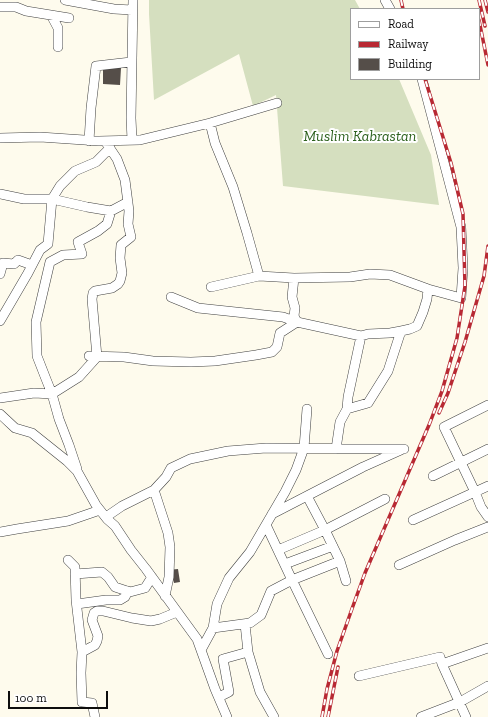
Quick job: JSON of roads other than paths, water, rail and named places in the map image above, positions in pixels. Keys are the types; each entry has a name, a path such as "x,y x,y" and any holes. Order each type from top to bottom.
{"street":[{"path":"65,0 114,9 132,10"},
{"path":"132,140 131,62 133,0"},
{"path":"0,7 16,7 26,11 69,18"},
{"path":"51,15 58,28 58,47"},
{"path":"89,141 96,66 131,62"},
{"path":"211,287 259,276 294,278 350,277 370,274 390,276 461,298 463,268 461,227 422,80"},
{"path":"0,138 40,137 89,141 108,145 132,140 140,140 210,124 277,103"},
{"path":"210,124 215,143 232,187 247,233 259,276"},
{"path":"0,321 10,306 40,250 48,244 52,198 60,186 76,172 96,162 108,145"},
{"path":"0,398 34,393 52,394 79,377 93,356 93,293 95,291 112,288 118,284 122,273 120,258 121,245 131,237 128,224 129,211 125,180 117,159 108,145"},
{"path":"0,194 24,199 52,198 87,207 111,211 128,202"},
{"path":"111,211 107,224 98,231 78,242 82,254 63,255 50,262 36,322 37,356 52,394 77,471 96,505 115,526 196,639 227,717"},
{"path":"0,274 4,263 14,264 18,260 32,265"},
{"path":"294,278 292,297 295,308 294,316 297,322"},
{"path":"171,297 198,308 283,317 297,322 361,336 368,334 390,333 418,326 427,300 428,289"},
{"path":"93,356 124,356 153,361 191,362 256,355 272,352 277,347 280,333 297,322"},
{"path":"347,409 368,403 388,371 401,331"},
{"path":"336,448 340,422 347,409 348,397 361,336"},
{"path":"488,405 444,427 481,506 488,517"},
{"path":"200,650 213,628 217,604 229,578 250,552 296,470 304,448 307,409"},
{"path":"0,414 15,428 32,433 77,471"},
{"path":"0,532 103,514 134,501 154,490 166,477 171,468 190,460 228,451 266,448 404,449 272,514"},
{"path":"433,476 488,449"},
{"path":"412,520 488,486"},
{"path":"154,490 168,534 170,547 169,577 165,596"},
{"path":"307,496 340,560 346,581"},
{"path":"278,550 325,530 385,499"},
{"path":"266,525 328,654"},
{"path":"399,566 455,540 487,530"},
{"path":"285,564 333,546"},
{"path":"68,560 75,567 82,652 82,702 92,703 95,717"},
{"path":"213,628 250,623 261,615 271,591 292,580 340,560"},
{"path":"75,574 102,572 108,577 115,587 130,592 144,588 152,578"},
{"path":"77,604 106,600 120,600 125,597 128,591"},
{"path":"82,652 94,645 97,641 98,636 92,620 97,611 151,621 177,612"},
{"path":"245,624 248,652 260,692 274,717"},
{"path":"442,664 488,648"},
{"path":"219,697 229,692 222,658 248,652"},
{"path":"359,676 440,657 466,717"},
{"path":"421,717 460,702 488,686"}],"railway":[{"path":"401,0 403,8"},
{"path":"479,0 485,26"},
{"path":"485,0 488,12"},
{"path":"480,25 488,65"},
{"path":"322,717 327,689 337,651 353,606 365,573 429,425 442,391 457,338 465,286 463,214 451,163 425,80"},
{"path":"439,413 448,393 465,342 484,276 488,246"},
{"path":"328,717 338,667"}],"park label":[{"name":"Muslim Kabrastan","path":"360,137"}]}
